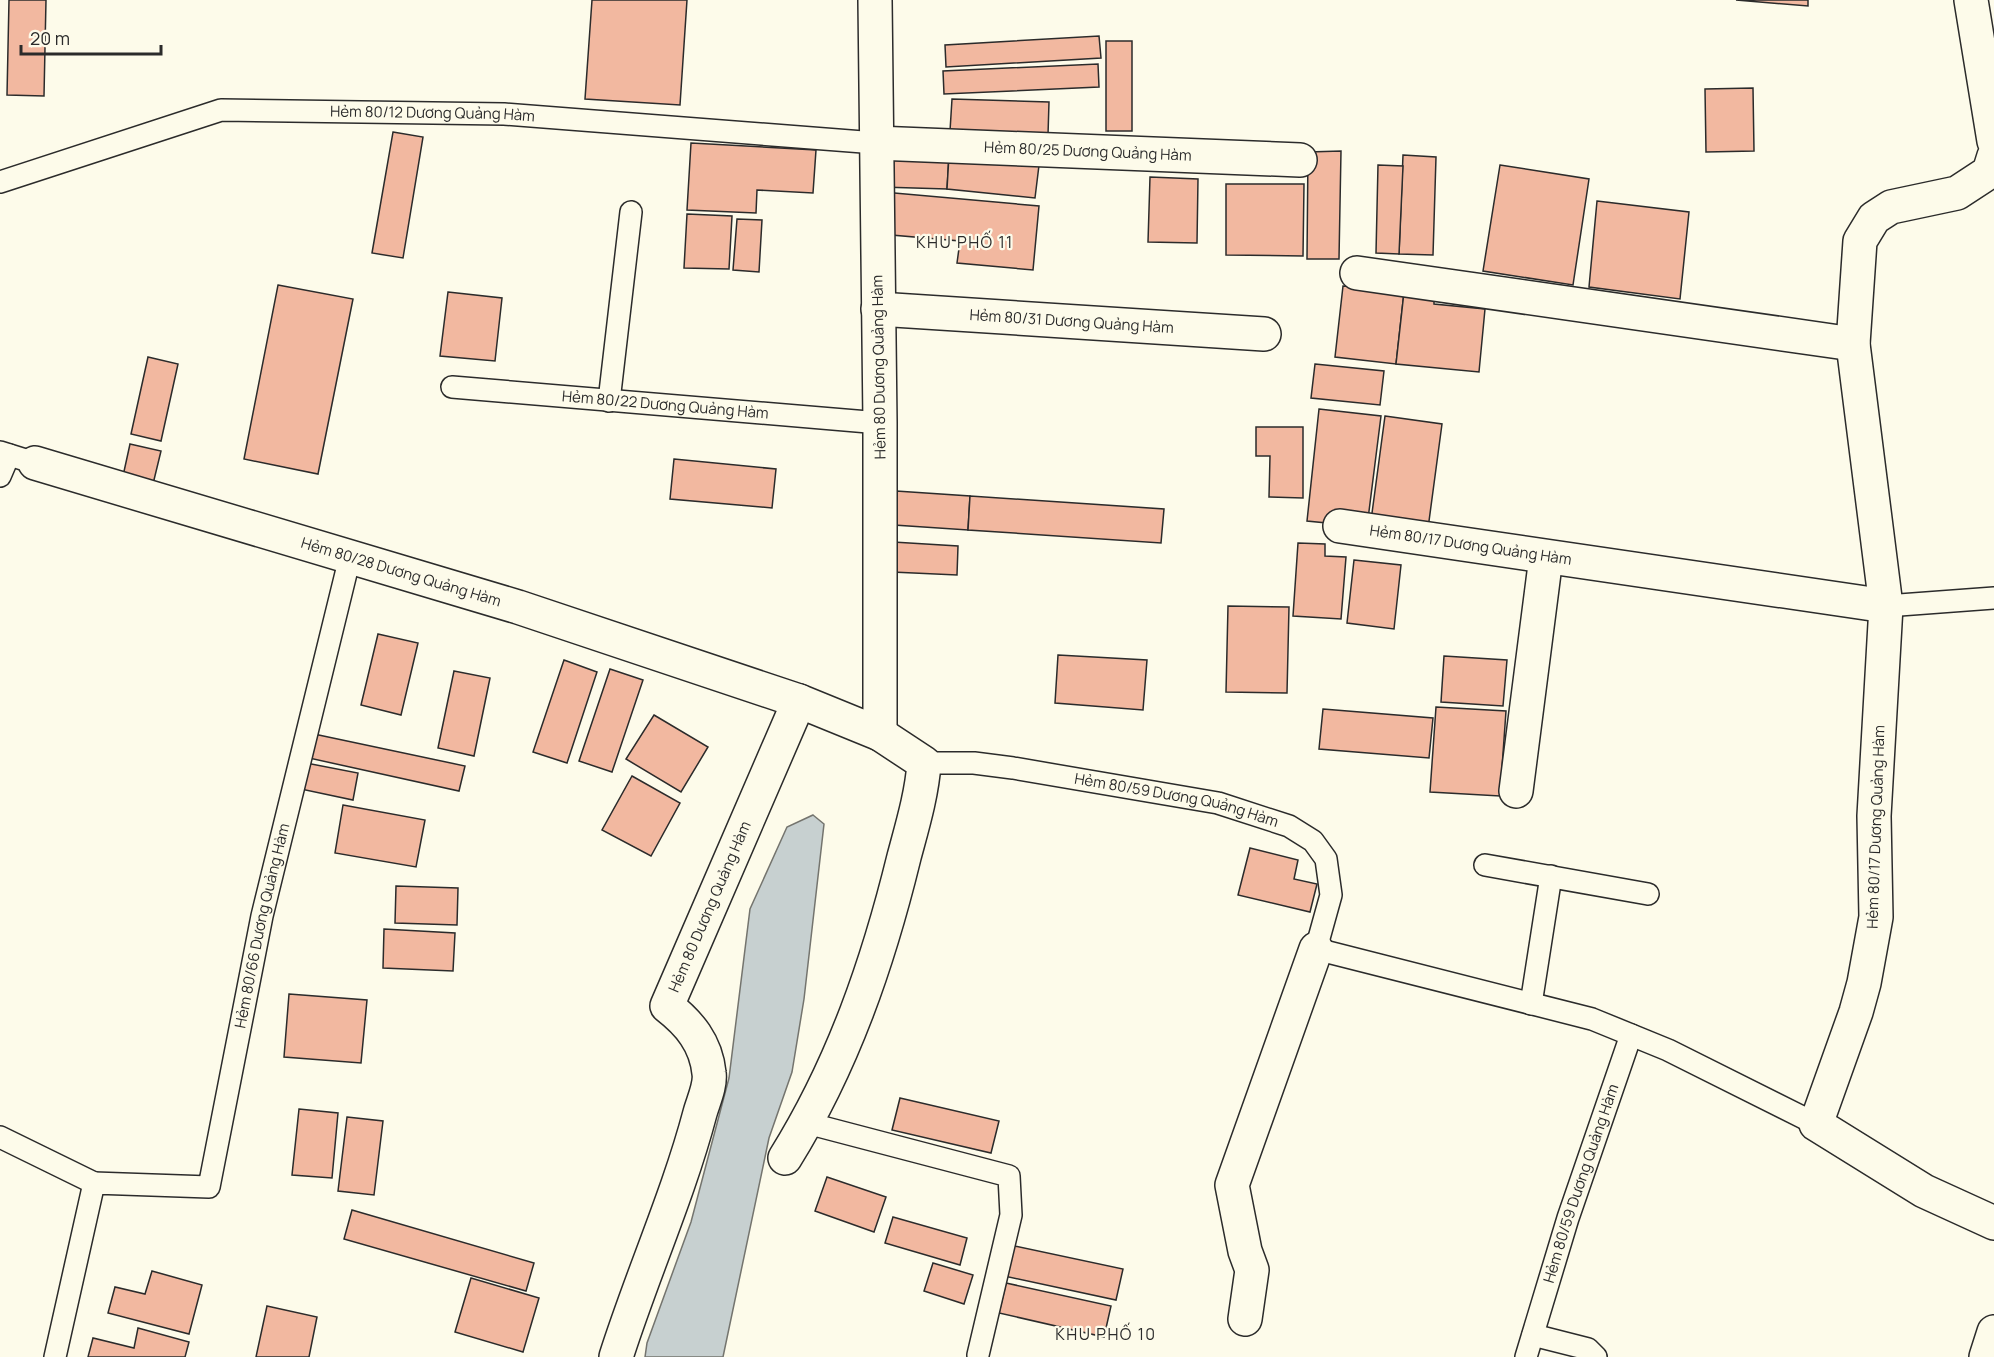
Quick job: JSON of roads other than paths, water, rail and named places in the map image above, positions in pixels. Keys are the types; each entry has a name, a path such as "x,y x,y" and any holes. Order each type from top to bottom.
{"street":[{"name":"Hẻm 80 Dương Quảng Hàm","path":"875,0 880,423 880,734"},
{"path":"1971,0 1994,141"},
{"name":"Hẻm 80/25 Dương Quảng Hàm","path":"876,144 1300,160"},
{"name":"Hẻm 80/17 Dương Quảng Hàm","path":"1816,1124 1856,1012 1876,917 1874,816 1886,606 1853,344 1860,241 1874,218 1891,207 1957,193 1989,172 1994,156"},
{"path":"1357,273 1853,344"},
{"name":"Hẻm 80/31 Dương Quảng Hàm","path":"878,309 1264,334"},
{"name":"Hẻm 80/28 Dương Quảng Hàm","path":"15,456 518,607 799,701"},
{"name":"Hẻm 80/17 Dương Quảng Hàm","path":"1340,526 1886,606"},
{"path":"1516,791 1546,557"},
{"name":"Hẻm 80 Dương Quảng Hàm","path":"616,1357 636,1293 690,1150 710,1075 702,1044 687,1022 666,1006 799,701"},
{"path":"785,1158 807,1123 841,1055 890,915 924,763 880,734 799,701"},
{"name":"Hẻm 80/59 Dương Quảng Hàm","path":"1245,1319 1252,1270 1245,1251 1232,1185 1316,949"},
{"path":"1816,1124 1924,1191 1994,1223"},
{"path":"1986,1357 1994,1332"}],"lane":[{"name":"Hẻm 80/12 Dương Quảng Hàm","path":"0,182 221,110 504,114 876,144"},
{"path":"609,400 631,212"},
{"name":"Hẻm 80/22 Dương Quảng Hàm","path":"452,387 880,423"},
{"path":"0,476 15,456"},
{"name":"Hẻm 80/66 Dương Quảng Hàm","path":"0,1137 94,1183 209,1187 262,916 350,556"},
{"name":"Hẻm 80/17 Dương Quảng Hàm","path":"1886,606 1994,598"},
{"name":"Hẻm 80/59 Dương Quảng Hàm","path":"924,763 974,763 1013,768 1218,803 1289,826 1312,841 1326,859 1331,895 1316,949"},
{"path":"1485,865 1648,894"},
{"path":"1531,1004 1551,876"},
{"path":"1316,949 1592,1019 1668,1050 1816,1124"},
{"name":"Hẻm 80/59 Dương Quảng Hàm","path":"1526,1357 1568,1218 1631,1035"},
{"path":"807,1123 1009,1176 1011,1215 978,1355"},
{"path":"55,1357 94,1183"},
{"path":"1533,1335 1588,1349 1596,1357"}],"district":[{"name":"KHU PHỐ 11","path":"965,242"},
{"name":"KHU PHỐ 10","path":"1106,1334"}]}
